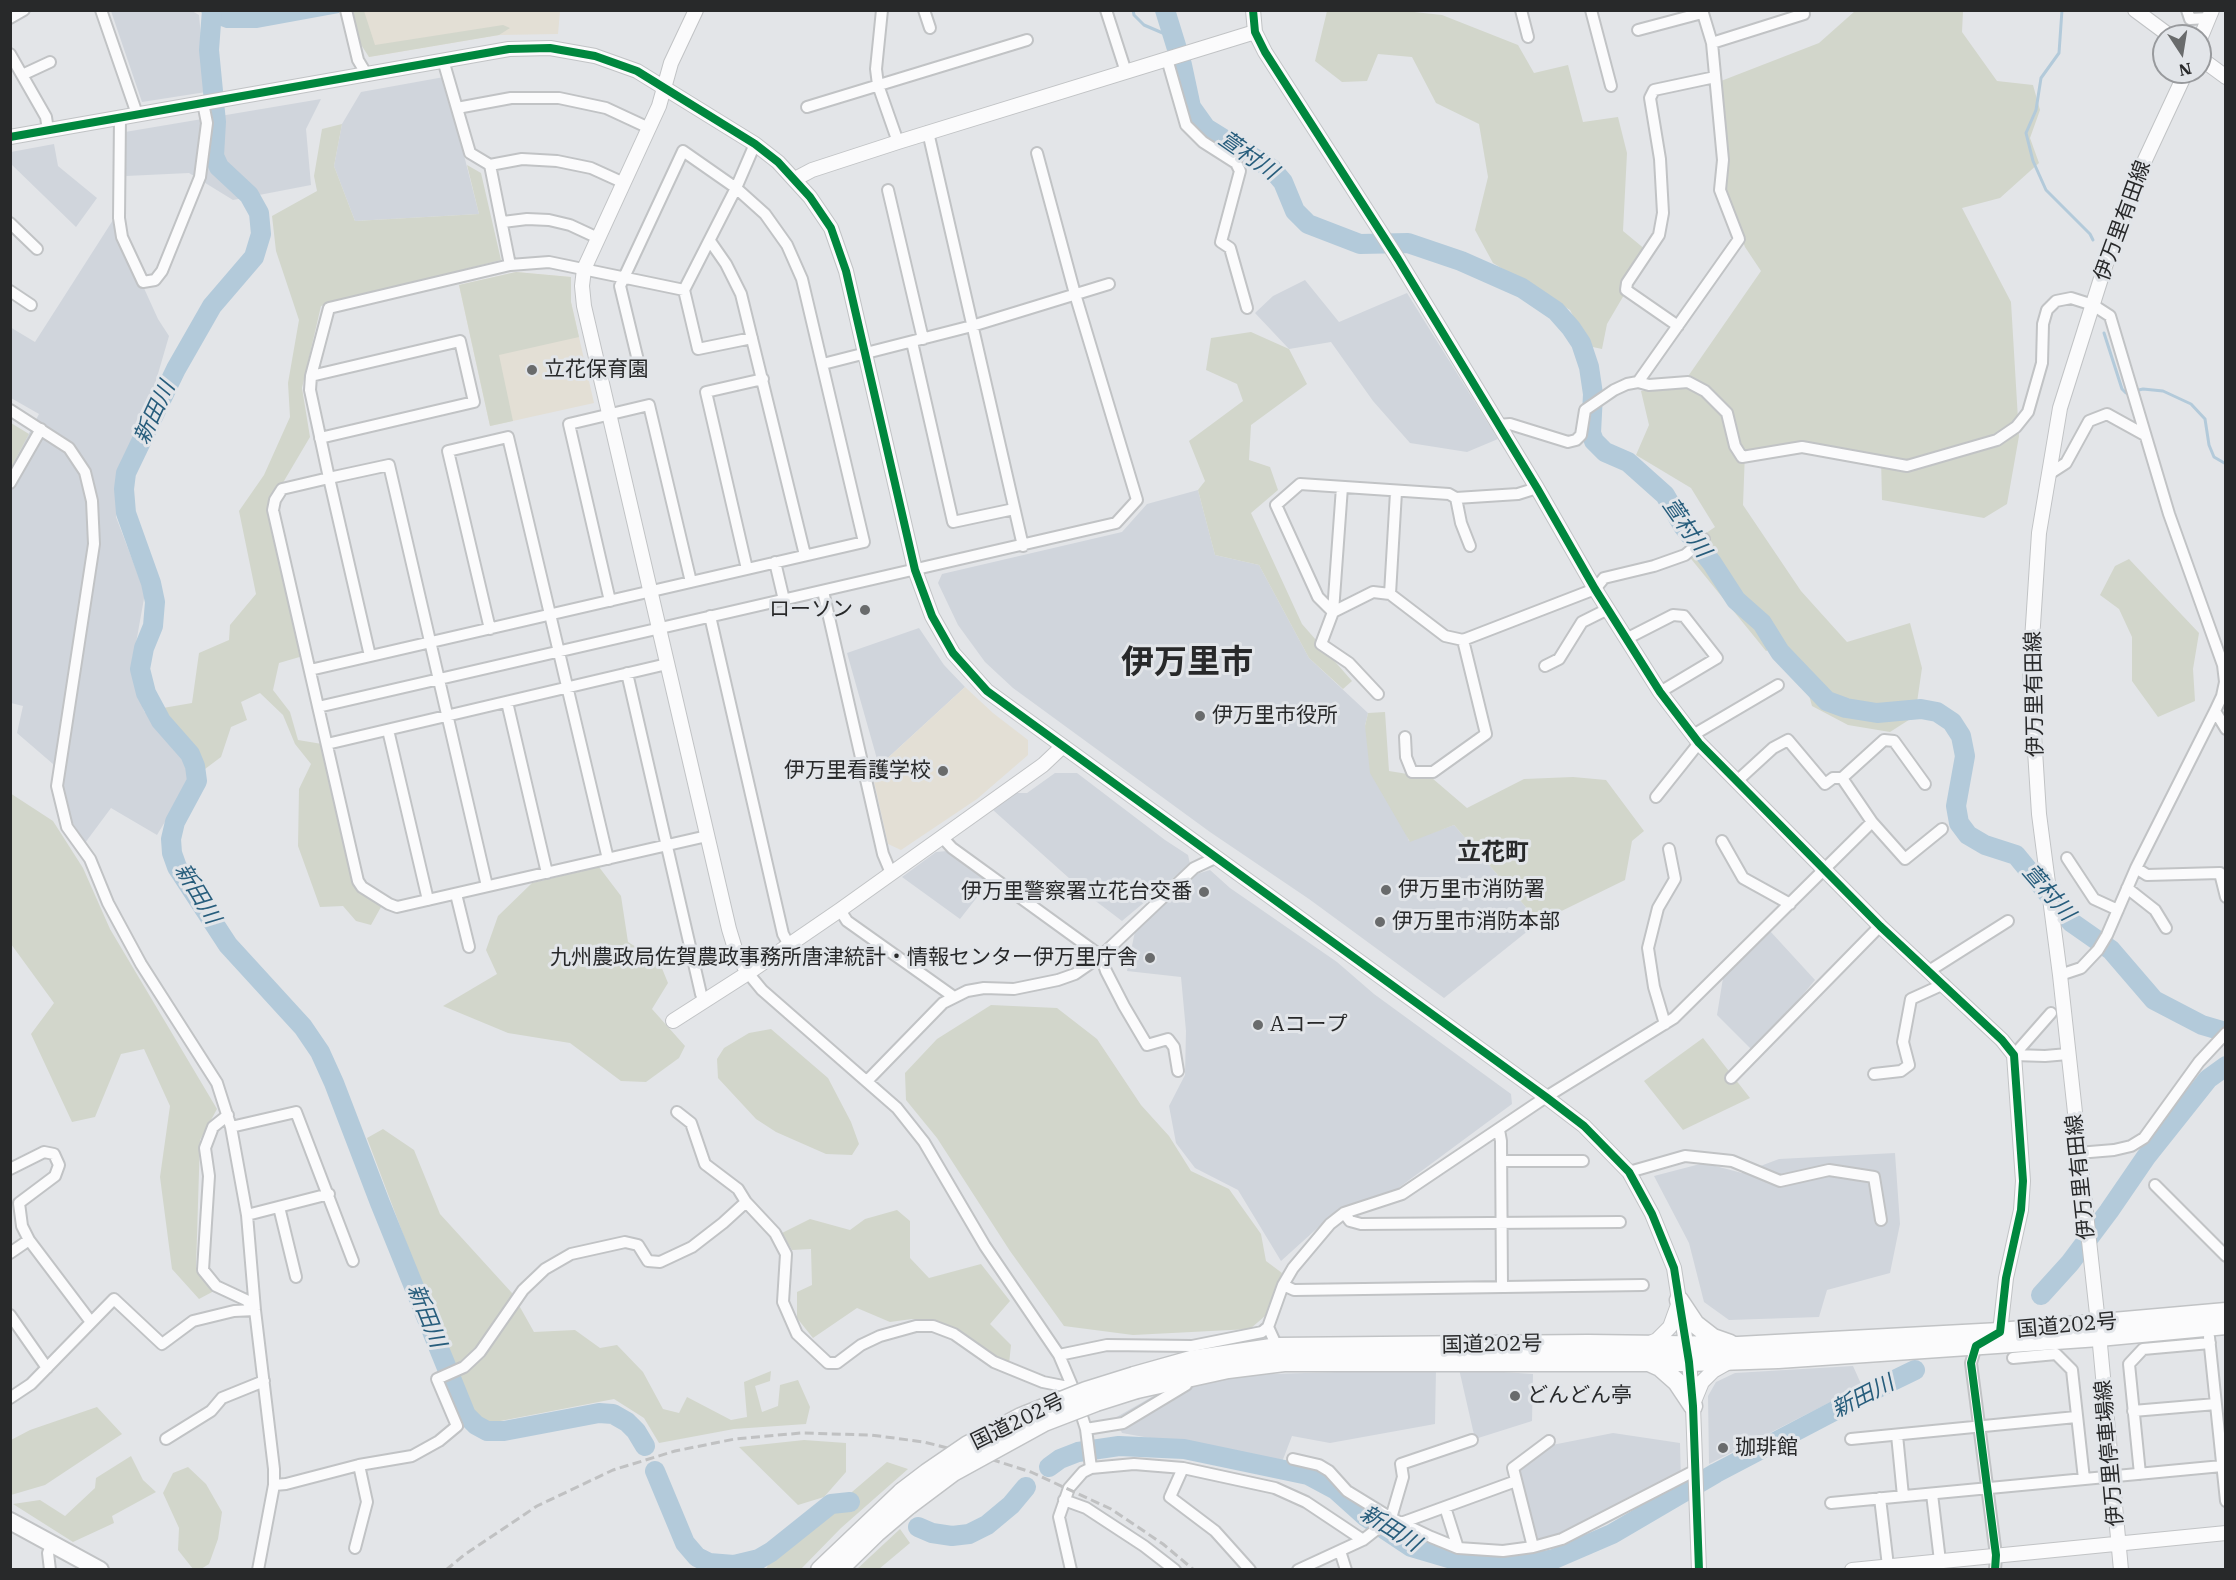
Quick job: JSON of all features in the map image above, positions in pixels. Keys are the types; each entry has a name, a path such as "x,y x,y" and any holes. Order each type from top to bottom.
{"highway":[{"path":"1679,1300 1695,1324 1734,1353"},
{"name":"国道202号","path":"820,1569 905,1499 1044,1422 1096,1402 1192,1353 1688,1355 1977,1346 2226,1311"},
{"name":"国道202号","path":"1734,1353 2000,1332 2099,1330 2215,1332"},
{"name":"国道202号","path":"1136,1382 1185,1378 1247,1366 1281,1354"},
{"path":"1646,1354 1677,1382 1693,1406"},
{"name":"国道202号","path":"838,1569 876,1533 905,1499"}],"main road":[{"path":"10,1521 100,1569"}],"street":[{"path":"10,18 24,10"},
{"path":"101,10 137,114"},
{"path":"346,10 358,60 368,75"},
{"path":"696,10 671,63 659,106 584,269 582,286 584,306 729,929 736,952 748,973 762,990 897,1108 924,1142 985,1246 1059,1355 1073,1388 1087,1434 1091,1468"},
{"path":"882,10 876,69 878,85 897,142"},
{"path":"924,10 930,28"},
{"path":"1106,10 1126,72"},
{"path":"1253,10 1255,32 1265,52 1393,251 1537,488 1595,589 1660,692 1696,739 1880,926 1944,984 2002,1040 2014,1055 2023,1181 2020,1210 2006,1278 2000,1332 1977,1346 1971,1363 1976,1408 1981,1428 1996,1562"},
{"path":"1521,10 1528,37"},
{"path":"1591,10 1611,86"},
{"path":"1712,43 1804,14 1803,10"},
{"path":"2135,10 2154,24"},
{"path":"2187,10 2190,19 2211,14"},
{"path":"1638,30 1702,12 1712,43 1723,160 1720,190 1739,239 1638,382"},
{"path":"795,178 812,170 928,132 1255,32"},
{"path":"807,107 1027,40"},
{"path":"10,137 509,49 550,48 594,56 638,71 754,144 795,178 831,228 846,271 915,570 932,616 953,653 987,691 1584,1126 1629,1173 1652,1214 1674,1268 1688,1355 1693,1406 1699,1569"},
{"path":"10,54 46,117 48,130"},
{"path":"1167,59 1186,125 1203,142 1236,163 1240,171 1221,242 1230,248 1247,308"},
{"path":"443,60 470,153 490,165 522,159 557,160 591,168 624,183"},
{"path":"22,75 50,62"},
{"path":"2212,67 2226,77"},
{"path":"1678,326 1626,290 1627,284 1659,235 1663,213 1660,159 1650,98 1654,90 1715,77"},
{"name":"伊万里有田線","path":"2099,1330 2060,975 2039,814 2030,671 2039,533 2060,408 2138,177 2181,84"},
{"path":"457,108 511,98 559,98 606,108 649,128"},
{"path":"120,118 118,218 122,237 143,282 155,279 162,271 200,177 207,123 202,103"},
{"path":"928,132 1023,546"},
{"path":"752,338 698,349 684,290 736,188 754,144"},
{"path":"310,670 864,542 802,279 787,245 765,214 736,188 683,151 622,277 620,286 641,373"},
{"path":"318,707 1116,523 1137,500 1075,294 1037,153"},
{"path":"490,165 510,265"},
{"path":"888,190 923,339"},
{"path":"503,222 528,219 549,220 570,225 598,238"},
{"path":"10,223 37,249"},
{"path":"710,241 726,264 741,294 805,555"},
{"path":"370,656 310,390 311,376 329,308 510,265 549,262 684,290"},
{"path":"823,364 972,326 1109,284"},
{"path":"10,291 31,305"},
{"path":"1498,425 1510,424 1568,442 1576,440 1581,435 1585,410 1627,384 1638,382 1649,386 1688,382 1705,391 1727,412 1735,446 1742,457 1802,447 1906,466 1997,440 2016,427 2028,412 2042,363 2043,324 2047,310 2056,301 2071,298 2093,305 2110,316 2169,514 2224,662 2225,682 2216,711 2136,868 2107,935 2098,950 2081,968 2060,975"},
{"path":"311,376 460,341 474,402 320,438"},
{"path":"912,342 953,522 1014,509"},
{"path":"747,569 706,392 763,379"},
{"path":"610,601 569,423 649,405 691,582"},
{"path":"10,410 69,448 85,472 92,501 94,544 57,786 67,827 90,859 108,903 141,964 217,1083 231,1126 247,1215 274,1485 258,1569"},
{"path":"2049,474 2066,463 2089,421 2107,414 2145,435"},
{"path":"10,483 41,429"},
{"path":"490,628 448,451 508,437 608,859"},
{"path":"487,886 389,465 282,489 275,500 273,510 358,881 362,887 397,907 707,836"},
{"path":"1333,612 1318,597 1276,505 1300,484 1449,494 1456,498 1518,494 1537,488"},
{"path":"1342,487 1333,612 1321,644 1349,663 1378,694"},
{"path":"1390,594 1396,492"},
{"path":"1456,498 1461,523 1470,546"},
{"path":"1333,612 1372,592 1390,594 1445,636 1463,640 1595,589 1604,578 1654,566 1684,555 1704,539"},
{"path":"775,562 784,600"},
{"path":"823,591 883,854 891,873"},
{"path":"1545,666 1559,659 1582,622 1608,609"},
{"path":"1626,639 1673,615 1684,616 1716,658 1660,692"},
{"path":"710,616 783,934 789,945"},
{"path":"1405,737 1406,757 1413,772 1433,772 1486,734 1463,640"},
{"path":"327,744 667,664"},
{"path":"627,673 700,994 705,1001"},
{"path":"1656,798 1696,739 1778,685"},
{"path":"507,702 547,873"},
{"path":"2216,711 2225,726"},
{"path":"388,729 428,900"},
{"path":"1737,781 1773,748 1788,740 1825,784 1833,778 1842,778 1884,740 1893,741 1925,784"},
{"path":"673,1021 840,910 1043,765 1062,747"},
{"path":"1842,778 1872,822 1905,859 1942,829"},
{"path":"1059,1355 1107,1344 1192,1353 1262,1332 1268,1327 1283,1285 1293,1268 1330,1224 1344,1213 1402,1194 1546,1097 1674,1018 1872,822"},
{"path":"942,837 952,848 1101,956 1124,1006 1147,1045 1168,1039 1174,1047 1178,1071"},
{"path":"1722,841 1743,878 1790,904"},
{"path":"1665,1024 1654,987 1648,948 1658,908 1675,879 1669,849"},
{"path":"867,1081 943,1003 967,991 984,988 1014,989 1058,980 1081,970 1101,956 1194,868 1215,858"},
{"path":"2067,858 2094,899 2118,910"},
{"path":"2136,868 2147,874 2220,873 2226,897"},
{"path":"2127,888 2155,910 2166,928"},
{"path":"456,894 469,947"},
{"path":"840,910 847,921 954,997"},
{"path":"1929,971 2008,921"},
{"path":"1731,1078 1880,926"},
{"path":"1874,1074 1901,1071 1909,1065 1904,1042 1911,999 1944,984"},
{"path":"2014,1055 2051,1013"},
{"path":"2078,1153 2131,1146 2144,1138 2222,1036"},
{"path":"2014,1055 2068,1054"},
{"path":"231,1126 296,1112 353,1261"},
{"path":"677,1112 691,1123 705,1164 738,1190 775,1233 786,1254 783,1302 797,1334 828,1363 837,1363 861,1345 879,1336 916,1326 933,1326 954,1334 994,1362 1043,1382 1073,1388"},
{"path":"228,1114 213,1127 205,1148 209,1176 202,1270 216,1286 246,1300 255,1310"},
{"path":"1499,1130 1502,1287"},
{"path":"10,1169 44,1152 54,1154 59,1165 55,1176 20,1203 22,1226 28,1240 91,1322"},
{"path":"1629,1173 1685,1156 1732,1161 1780,1181 1829,1170 1874,1177 1881,1220"},
{"path":"1501,1161 1583,1161"},
{"path":"2155,1185 2226,1256"},
{"path":"247,1215 329,1194"},
{"path":"274,1485 412,1455 439,1440 457,1426 437,1379 464,1367 480,1352 524,1290 545,1269 571,1254 625,1242 638,1245 648,1262 660,1262 692,1247 746,1202"},
{"path":"279,1207 296,1277"},
{"path":"1344,1213 1350,1221 1361,1224 1620,1222"},
{"path":"10,1253 28,1240"},
{"path":"1283,1285 1294,1290 1643,1285"},
{"path":"10,1398 31,1384 114,1299 162,1344 193,1321 234,1311 255,1310"},
{"path":"1646,1354 1670,1328 1678,1309 1679,1300"},
{"path":"10,1315 47,1368"},
{"path":"1268,1327 1281,1354"},
{"name":"伊万里停車場線","path":"2099,1330 2121,1569"},
{"path":"2140,1474 2129,1364 2143,1349 2215,1332 2216,1404 2222,1428 2222,1467 2226,1501"},
{"path":"1693,1406 1702,1382 1734,1353"},
{"path":"2013,1358 2056,1354 2072,1370 2084,1479"},
{"path":"1087,1434 1123,1423 1186,1385 1185,1378"},
{"path":"166,1439 211,1410 222,1398 264,1381"},
{"path":"2133,1411 2216,1404"},
{"path":"1851,1439 2076,1417"},
{"path":"1897,1435 1903,1496"},
{"path":"1396,1520 1402,1477 1401,1464 1472,1440"},
{"path":"1533,1547 1513,1468 1549,1441"},
{"path":"1293,1459 1329,1471 1347,1491 1396,1520 1458,1548 1503,1551 1533,1547 1562,1539 1696,1470"},
{"path":"1071,1569 1059,1517 1069,1488 1091,1468 1134,1464 1184,1468 1275,1488 1306,1502 1363,1540"},
{"path":"355,1548 367,1502 359,1465"},
{"path":"1831,1503 2222,1467"},
{"path":"1184,1468 1170,1497 1215,1531 1250,1569"},
{"path":"1298,1569 1363,1540 1396,1520 1445,1507 1516,1481"},
{"path":"1932,1494 1940,1561"},
{"path":"1880,1498 1888,1566"},
{"path":"1064,1500 1086,1508 1163,1566 1175,1569"},
{"path":"1445,1507 1458,1548"},
{"path":"1852,1569 1940,1561 1996,1562 2118,1544 2226,1533"},
{"path":"50,1569 48,1553 52,1544"},
{"path":"1340,1551 1346,1569"}],"shaded area":[{"path":"1396,10 1442,15 1518,45 1534,73 1568,65 1583,122 1618,117 1627,153 1623,231 1646,250 1622,285 1624,295 1607,324 1602,349 1588,346 1570,310 1493,263 1475,230 1488,177 1479,124 1436,103 1412,57 1378,54 1367,81 1342,82 1315,61 1327,11"},
{"path":"111,11 192,11 199,15 206,92 142,102"},
{"path":"339,11 364,11 375,45 503,25 510,28 499,35 369,57"},
{"path":"352,11 560,11 558,34 499,35 369,57"},
{"path":"1855,11 1963,11 1962,32 1997,81 2033,85 2040,110 2030,138 2039,163 2000,198 1962,208 2011,302 2019,436 2007,504 1984,518 1882,500 1881,458 1801,441 1745,452 1743,505 1801,591 1847,642 1910,623 1922,668 1915,716 1890,732 1848,725 1812,706 1807,688 1774,648 1766,651 1683,549 1715,527 1691,488 1636,455 1649,425 1641,391 1682,385 1761,271 1745,247 1724,191 1729,165 1721,81 1819,43"},
{"path":"444,77 479,214 355,221 334,166 342,124 361,92"},
{"path":"321,99 306,129 311,185 233,200 189,173 126,176 125,132"},
{"path":"342,124 334,166 355,221 479,214 467,165 481,173 501,260 321,306 302,388 310,437 268,508 303,656 279,663 273,690 290,712 298,740 322,744 355,886 381,907 371,925 356,921 343,906 320,907 298,846 299,789 311,764 295,744 283,715 260,693 241,702 247,720 231,727 221,757 205,769 195,748 163,708 192,703 199,653 229,640 230,625 256,594 239,511 264,475 290,417 288,383 299,320 276,251 272,216 317,191 314,176 322,129"},
{"path":"54,144 58,166 97,198 76,227 11,164 11,152"},
{"path":"113,220 158,319 169,336 146,415 116,486 116,517 145,593 131,671 144,711 187,764 190,780 157,835 111,808 85,843 53,790 53,764 17,733 23,706 11,703 11,468 39,414 11,398 10,327 35,342"},
{"name":"立花保育園","path":"516,272 571,277 571,302 594,403 490,426 459,285"},
{"name":"立花保育園","path":"516,272 571,277 571,302 579,337 499,355 513,421 490,426 459,285"},
{"path":"1305,280 1339,322 1407,293 1498,439 1467,452 1410,443 1373,401 1331,342 1289,349 1255,313 1273,296"},
{"path":"1251,332 1289,349 1307,384 1251,425 1249,460 1270,467 1278,490 1251,513 1302,624 1352,681 1343,689 1309,658 1259,565 1215,555 1198,490 1205,481 1189,441 1243,401 1237,384 1206,370 1211,338"},
{"path":"11,423 29,434 11,468"},
{"path":"1198,490 1215,555 1259,565 1309,658 1368,713 1365,726 1409,841 1454,825 1539,922 1444,998 1309,899 1210,832 1013,688 985,662 958,625 938,583 942,574 1122,532 1147,504"},
{"path":"2129,559 2199,633 2193,669 2195,701 2158,717 2132,681 2132,637 2119,609 2100,595 2115,566"},
{"path":"919,628 944,665 965,687 879,766 847,653"},
{"name":"伊万里看護学校","path":"965,687 993,713 1028,740 1028,755 977,799 901,850 888,844 873,777 879,766"},
{"path":"1385,712 1389,771 1432,778 1467,808 1524,779 1573,777 1606,780 1644,831 1632,841 1625,880 1539,922 1454,825 1410,842 1370,773 1365,726 1368,713"},
{"path":"1055,773 1077,773 1188,855 1190,864 1122,921 1089,896 993,810 1015,793 1027,793"},
{"path":"10,793 53,821 83,868 110,929 217,1109 200,1140 196,1267 214,1291 199,1299 172,1269 160,1177 170,1106 144,1049 121,1054 95,1117 72,1122 31,1034 54,1003 11,944"},
{"path":"947,851 989,882 960,919 902,877 936,852"},
{"path":"599,867 621,896 628,942 659,961 668,983 652,1009 685,1046 679,1058 646,1082 621,1081 570,1043 508,1033 443,1006 497,974 486,950 498,916 532,883"},
{"path":"1210,870 1230,888 1337,962 1374,994 1511,1094 1512,1104 1393,1192 1333,1214 1281,1261 1238,1190 1195,1168 1176,1143 1169,1106 1185,1075 1186,1031 1181,977 1127,971 1135,931 1197,874"},
{"path":"1770,931 1815,980 1766,1039 1751,1049 1717,1015 1724,972"},
{"path":"991,1005 1057,1008 1097,1039 1141,1105 1169,1136 1191,1171 1229,1189 1261,1234 1266,1261 1282,1273 1265,1316 1250,1329 1133,1335 1064,1326 1010,1251 937,1138 906,1100 905,1073 937,1039"},
{"path":"771,1029 828,1078 851,1122 859,1144 852,1155 826,1154 776,1132 756,1119 718,1078 717,1059 724,1048 749,1033"},
{"path":"1703,1038 1750,1098 1683,1130 1644,1081"},
{"path":"383,1129 414,1150 440,1214 512,1293 534,1332 575,1330 600,1348 617,1345 643,1372 663,1409 679,1413 687,1397 731,1420 747,1417 744,1382 771,1371 770,1381 755,1386 762,1412 778,1406 780,1385 798,1380 810,1407 806,1424 734,1429 659,1443 644,1418 614,1399 495,1422 482,1420 469,1410 367,1138"},
{"path":"1895,1153 1900,1224 1890,1273 1827,1290 1819,1317 1729,1320 1704,1302 1689,1243 1654,1176 1704,1163 1742,1173 1779,1159"},
{"path":"897,1210 910,1221 910,1258 929,1278 981,1264 1010,1301 990,1324 1011,1345 1009,1364 948,1325 912,1319 890,1322 857,1308 813,1338 797,1318 797,1292 812,1285 811,1249 792,1250 782,1233 810,1219 850,1230 865,1219"},
{"path":"1853,1366 1862,1386 1709,1464 1708,1396 1716,1382 1735,1373"},
{"path":"1436,1369 1435,1424 1330,1443 1292,1436 1282,1462 1122,1433 1115,1418 1169,1387 1239,1375"},
{"path":"1459,1369 1533,1374 1532,1421 1475,1439"},
{"path":"97,1407 122,1434 45,1485 11,1495 11,1440 30,1430"},
{"path":"1613,1433 1680,1443 1681,1482 1537,1552 1516,1470 1552,1445"},
{"path":"804,1440 846,1443 846,1472 824,1497 798,1505 739,1447"},
{"path":"131,1456 143,1480 156,1492 112,1516 114,1523 73,1542 13,1504 40,1500 65,1516 95,1488 96,1478"},
{"path":"887,1462 908,1469 841,1528 801,1569 766,1569 769,1563"},
{"path":"188,1467 206,1484 222,1512 218,1539 209,1564 201,1569 193,1569 178,1550 179,1528 163,1493 173,1473"},
{"path":"900,1529 910,1543 879,1569 857,1569"}],"water":[{"path":"201,11 339,11 339,13 257,28 226,28 205,20"}],"waterway":[{"name":"新田川","path":"212,10 209,50 216,122 214,156 219,167 249,195 259,213 261,234 254,257 212,306 176,369 126,473 124,489 126,513 151,583 155,602 153,626 144,648 140,669 146,693 161,721 190,754 195,766 197,781 175,822 171,839 172,853 177,867 228,945 303,1027 320,1052 466,1415 476,1425 487,1431 504,1431 599,1413 613,1414 627,1422 645,1446"},
{"path":"1133,10 1134,15 1144,25 1172,37"},
{"name":"萱村川","path":"1165,10 1182,65 1191,107 1206,128 1272,169 1283,182 1295,211 1308,224 1360,244 1408,243 1461,261 1522,288 1556,311 1581,343 1589,367 1593,394 1591,433 1594,441 1605,452 1628,462 1665,495 1683,526 1712,563 1736,600 1762,623 1780,652 1827,701 1846,708 1877,713 1921,709 1937,712 1952,722 1961,736 1965,756 1956,806 1959,823 1968,835 1985,845 2016,855 2071,922 2111,950 2154,1000 2202,1025 2226,1032"},
{"path":"2062,10 2059,53 2041,78 2036,110 2026,133 2033,161 2046,190 2090,234 2093,240"},
{"path":"2104,333 2122,389 2126,393 2143,389 2163,391 2191,404 2205,419 2209,445 2214,457 2226,464"},
{"name":"新田川","path":"2041,1295 2070,1263 2146,1157 2208,1079 2226,1066"},
{"name":"新田川","path":"1049,1467 1060,1459 1078,1452 1119,1446 1184,1449 1308,1475 1336,1490 1366,1517 1411,1547 1455,1560 1495,1565 1526,1564 1554,1559 1612,1534 1716,1473 1915,1370"},
{"name":"新田川","path":"655,1471 685,1543 697,1557 709,1563 734,1565 759,1559 831,1504 850,1502"},
{"name":"新田川","path":"918,1527 932,1533 952,1536 969,1534 987,1525 1011,1505 1026,1487"}],"railway":[{"path":"446,1570 464,1555 537,1506 613,1470 675,1451 735,1439 801,1433 871,1435 924,1442 1031,1472 1111,1509 1163,1544 1194,1570"}],"cycle path":[{"path":"1253,10 1255,32 1265,52 1398,259 1537,488 1595,589 1660,692 1699,743 1880,926 2002,1040 2014,1055 2023,1181 2021,1210 2006,1278 2000,1332 1976,1346 1971,1363 1996,1555 1995,1570"},
{"path":"10,137 509,49 550,48 595,56 637,71 755,144 778,162 810,197 831,228 846,271 915,570 932,616 953,653 987,691 1546,1097 1584,1126 1629,1172 1652,1214 1674,1268 1689,1362 1693,1406 1699,1570"}],"place":[{"name":"立花保育園","path":"532,370"},
{"name":"ローソン","path":"865,610"},
{"name":"伊万里市役所","path":"1200,716"},
{"name":"伊万里看護学校","path":"943,771"},
{"name":"伊万里市消防署","path":"1386,890"},
{"name":"伊万里警察署立花台交番","path":"1204,892"},
{"name":"伊万里市消防本部","path":"1380,922"},
{"name":"九州農政局佐賀農政事務所唐津統計・情報センター伊万里庁舎","path":"1150,958"},
{"name":"Aコープ","path":"1258,1025"},
{"name":"どんどん亭","path":"1515,1396"},
{"name":"珈琲館","path":"1723,1448"}],"district":[{"name":"伊万里市","path":"1187,663"},
{"name":"立花町","path":"1493,853"}]}
